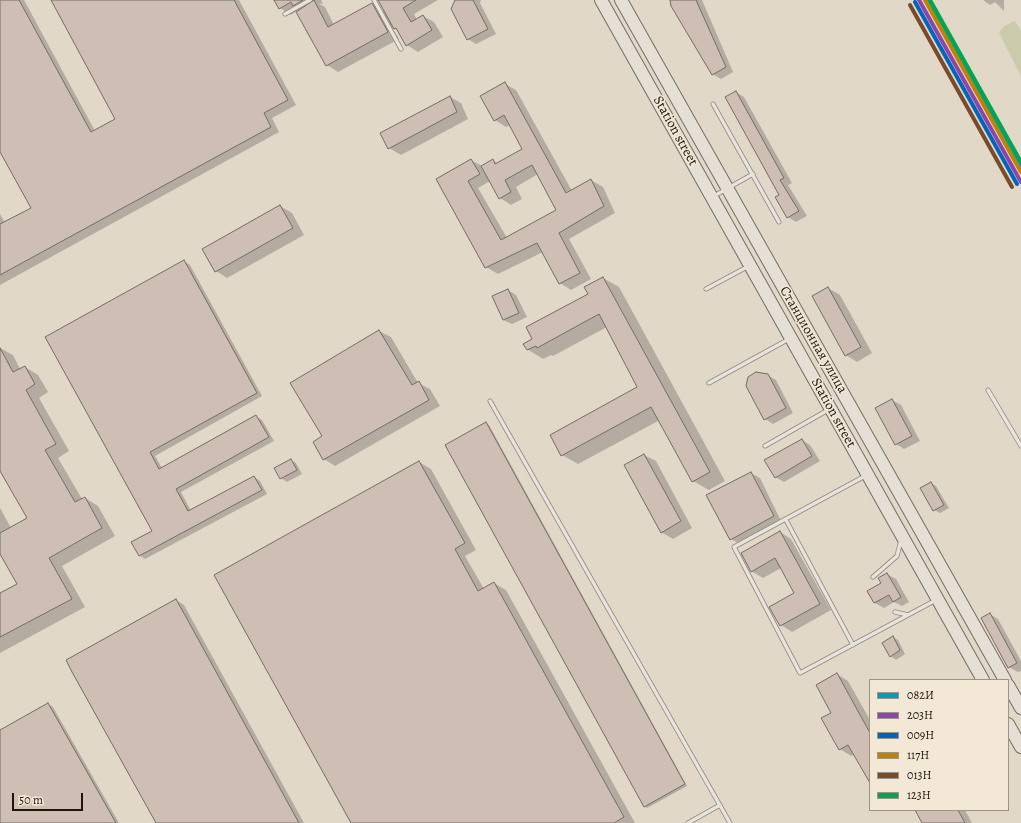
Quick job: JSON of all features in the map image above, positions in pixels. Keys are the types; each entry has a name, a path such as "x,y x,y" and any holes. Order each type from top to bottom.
{"main road":[{"name":"Station street","path":"601,0 982,679"},
{"name":"Станционная улица","path":"620,0 1004,679"},
{"path":"1009,687 1021,708"},
{"path":"1009,726 1021,747"}],"lane":[{"path":"285,14 310,0"},
{"path":"374,0 401,49"},
{"path":"713,104 779,222"},
{"path":"712,197 753,174"},
{"path":"706,289 750,265"},
{"path":"709,384 792,338"},
{"path":"988,390 1021,446"},
{"path":"490,401 730,823"},
{"path":"765,446 831,409"},
{"path":"868,474 734,547 800,673 937,599"},
{"path":"786,520 853,645"},
{"path":"873,578 897,556 902,535"},
{"path":"895,612 908,615"},
{"path":"688,823 720,805"}],"green space":[{"path":"1015,21 1021,31 1021,76 999,33 1004,26"}],"building":[{"path":"0,0 19,0 91,132 115,119 51,0 234,0 288,100 264,113 271,127 0,275 0,224 31,208 0,152"},
{"path":"274,0 303,0 293,6 291,2 279,9"},
{"path":"314,0 328,27 372,3 388,32 326,66 296,12"},
{"path":"378,0 416,0 403,8 411,22 423,15 432,30 406,46 396,28 394,29"},
{"path":"455,0 473,0 488,29 467,40 451,9"},
{"path":"670,0 696,0 726,67 712,75 671,6"},
{"path":"505,82 566,193 591,179 604,206 559,233 580,273 559,284 537,243 485,268 436,179 471,159 480,174 468,181 501,240 556,210 532,165 505,180 511,192 499,199 481,166 493,159 495,164 522,149 504,115 494,121 480,96"},
{"path":"736,91 784,178 780,180 799,211 787,218 775,197 779,195 725,97"},
{"path":"450,96 457,112 388,149 380,133"},
{"path":"280,205 293,228 215,272 202,249"},
{"path":"184,260 257,393 150,452 159,469 256,415 269,437 176,489 188,511 254,476 262,490 139,556 131,542 152,531 45,337"},
{"path":"603,277 710,472 692,482 651,407 561,456 550,435 637,387 599,314 537,348 536,346 527,350 523,344 532,339 526,327 588,294 584,287"},
{"path":"828,287 861,347 845,356 812,296"},
{"path":"508,289 519,313 503,320 492,296"},
{"path":"379,330 412,385 419,381 429,400 323,460 313,442 322,436 290,383"},
{"path":"0,348 13,372 25,366 35,384 26,390 56,444 45,450 75,502 85,497 102,528 49,558 72,599 0,637 0,593 17,584 0,554 0,533 27,518 0,471"},
{"path":"756,372 768,374 786,408 764,420 746,386 748,377"},
{"path":"892,399 912,436 895,445 875,408"},
{"path":"486,422 685,784 644,807 445,445"},
{"path":"802,439 812,456 775,478 764,460"},
{"path":"644,454 681,521 661,533 624,465"},
{"path":"291,459 297,470 280,479 274,468"},
{"path":"419,461 465,543 455,549 478,591 494,582 624,817 614,823 351,823 214,575"},
{"path":"751,472 774,516 730,540 706,495"},
{"path":"931,482 944,505 933,511 920,488"},
{"path":"780,531 820,604 780,626 769,607 794,593 775,558 751,572 741,553"},
{"path":"887,573 901,597 893,602 889,595 874,603 867,591 881,583 878,578"},
{"path":"176,599 299,823 156,823 72,672 66,660"},
{"path":"990,613 1017,663 1008,668 981,618"},
{"path":"893,636 900,650 890,657 882,643"},
{"path":"837,673 869,731 869,781 848,745 839,750 821,718 831,713 816,685"},
{"path":"48,703 116,823 0,823 0,730"},
{"path":"916,811 959,811 965,823 922,823"}],"transit line":[{"name":"203Н","path":"919,0 1021,182"},
{"name":"117Н","path":"925,0 1021,172"},
{"name":"082И","path":"927,0 1021,167"},
{"name":"123Н","path":"930,0 1021,162"},
{"name":"009Н","path":"915,2 1017,184"},
{"name":"013Н","path":"910,5 1012,187"}]}
